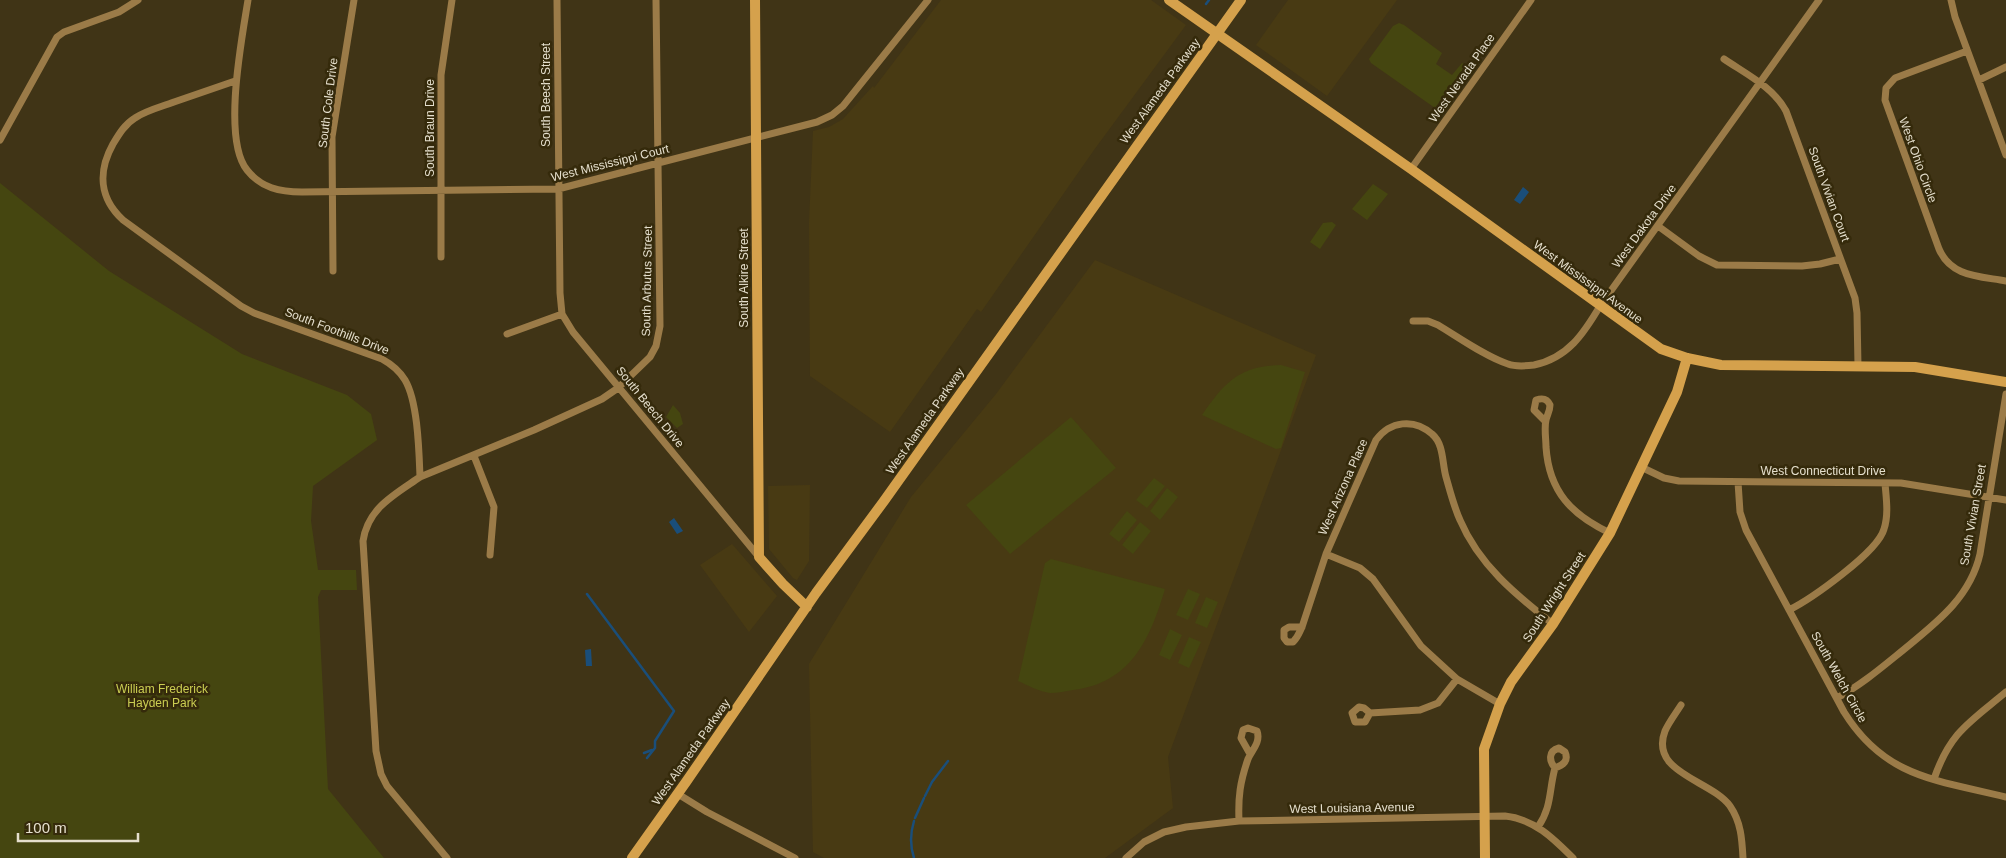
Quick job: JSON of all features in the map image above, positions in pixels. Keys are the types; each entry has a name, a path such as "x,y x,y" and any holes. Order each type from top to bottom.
{"street":[{"path":"0,140 57,37 64,32 119,12 138,0"},
{"path":"235,80 248,0"},
{"name":"South Cole Drive","path":"333,270 332,137 354,0"},
{"name":"South Braun Drive","path":"441,258 441,75 452,0"},
{"name":"South Beech Street","path":"557,0 558,189"},
{"name":"South Arbutus Street","path":"420,477 474,456 602,399 618,388 650,357 658,338 660,308 656,0"},
{"name":"South Alkire Street","path":"755,0 758,557"},
{"name":"West Mississippi Court","path":"235,80 237,145 240,159 246,170 261,184 277,190 333,192 558,189 817,122 838,110 928,0"},
{"name":"West Mississippi Avenue","path":"1169,0 1412,169 1661,349 1708,363 1734,366 1915,367 2006,382"},
{"name":"West Alameda Parkway","path":"632,858 807,607 1241,0"},
{"name":"West Nevada Place","path":"1412,169 1531,0"},
{"name":"West Dakota Drive","path":"1413,320 1428,321 1438,325 1509,365 1530,365 1552,360 1569,348 1588,327 1600,306 1818,0"},
{"path":"1951,0 1967,51 2006,155"},
{"name":"West Ohio Circle","path":"1967,51 1895,78 1886,88 1885,100 1945,261 1952,268 1964,273 2006,281"},
{"name":"South Vivian Court","path":"1724,59 1776,96 1786,111 1856,305 1858,366"},
{"path":"1979,80 2006,67"},
{"name":"South Foothills Drive","path":"235,80 148,111 126,125 112,147 103,167 103,186 108,202 123,220 247,310 369,353 394,367 405,380 410,391 418,441 420,477"},
{"name":"South Beech Drive","path":"558,189 562,314 573,332 618,388 758,557 807,607"},
{"path":"1658,226 1699,256 1718,265 1802,266 1840,259"},
{"path":"508,334 562,314"},
{"name":"South Wright Street","path":"1485,858 1484,749 1500,704 1511,682 1553,624 1610,533 1677,392 1687,358"},
{"name":"South Vivian Street","path":"1837,698 1872,676 1937,622 1956,603 1972,578 1978,561 2006,394"},
{"path":"1545,421 1547,461 1559,492 1573,510 1594,525 1610,533"},
{"name":"West Arizona Place","path":"1302,627 1326,554 1372,449 1381,433 1398,423 1420,426 1433,434 1438,441 1459,519 1475,550 1518,596 1553,624"},
{"path":"474,456 494,507 490,555"},
{"name":"West Connecticut Drive","path":"1642,467 1671,480 1914,484 2006,500"},
{"path":"420,477 377,508 368,521 363,541 376,751 381,774 387,786 447,858"},
{"name":"South Welch Circle","path":"1738,482 1739,504 1743,524 1857,732 1876,751 1904,769 1934,779 2006,797"},
{"path":"1789,610 1824,588 1879,540 1885,528 1885,483"},
{"path":"1326,554 1360,568 1374,579 1421,646 1457,679 1500,704"},
{"path":"1370,714 1420,710 1438,703 1457,679"},
{"path":"1934,779 1943,754 1954,737 2006,692"},
{"path":"1682,705 1665,731 1662,745 1664,754 1676,770 1713,790 1730,806 1740,826 1742,858"},
{"path":"1239,821 1239,790 1250,754"},
{"path":"1538,827 1550,801 1555,768"},
{"path":"678,794 707,812 795,858"},
{"name":"West Louisiana Avenue","path":"1126,858 1144,842 1164,832 1186,827 1239,821 1485,817 1517,818 1538,827 1573,858"}],"shaded area":[{"path":"941,0 1151,0 1186,25 1094,150 981,312 977,309 890,432 810,376 809,223 813,131 829,127 843,119 873,86 874,88"},
{"path":"1288,0 1397,0 1327,96 1256,45"},
{"path":"1095,260 1316,355 1168,757 1173,808 1105,858 824,858 813,852 809,664 911,497 996,394"},
{"path":"810,485 809,561 797,580 793,578 769,549 768,486"},
{"path":"732,544 777,596 749,632 700,565"}],"green space":[{"path":"1399,23 1442,53 1436,64 1452,75 1462,63 1466,65 1435,108 1371,63 1369,59 1393,26"},
{"name":"William Frederick Hayden Park","path":"0,183 109,271 242,354 347,395 371,414 377,440 313,486 311,521 318,570 356,570 357,590 321,590 318,597 328,789 384,858 0,858"},
{"path":"1373,184 1388,194 1367,220 1352,209"},
{"path":"1332,222 1336,225 1320,249 1310,242 1323,223"},
{"path":"1281,365 1305,372 1281,448 1276,449 1202,415 1218,393 1234,378 1254,369"},
{"path":"673,405 680,413 683,424 677,428 666,417"},
{"path":"1071,417 1116,468 1010,554 966,505"},
{"path":"1154,478 1165,486 1147,508 1136,500"},
{"path":"1167,488 1178,497 1160,520 1150,511"},
{"path":"1127,511 1137,520 1119,542 1109,534"},
{"path":"1140,522 1151,531 1133,554 1122,545"},
{"path":"1051,559 1165,589 1145,641 1124,668 1110,678 1093,686 1050,693 1018,681 1045,563"},
{"path":"1188,589 1200,594 1188,620 1176,615"},
{"path":"1206,597 1218,602 1207,628 1195,623"},
{"path":"1170,629 1182,635 1170,660 1159,655"},
{"path":"1189,637 1201,642 1189,668 1178,663"}],"water":[{"path":"1523,187 1529,192 1520,204 1514,200"},
{"path":"674,518 683,531 677,534 669,522"},
{"path":"591,649 592,666 586,666 585,650"}],"waterway":[{"path":"1206,4 1209,0"},
{"path":"587,594 674,711 655,741 655,748 647,758"},
{"path":"644,753 652,750"},
{"path":"925,796 932,782 948,761"},
{"path":"915,818 924,798"},
{"path":"914,821 911,840 914,858"}]}
